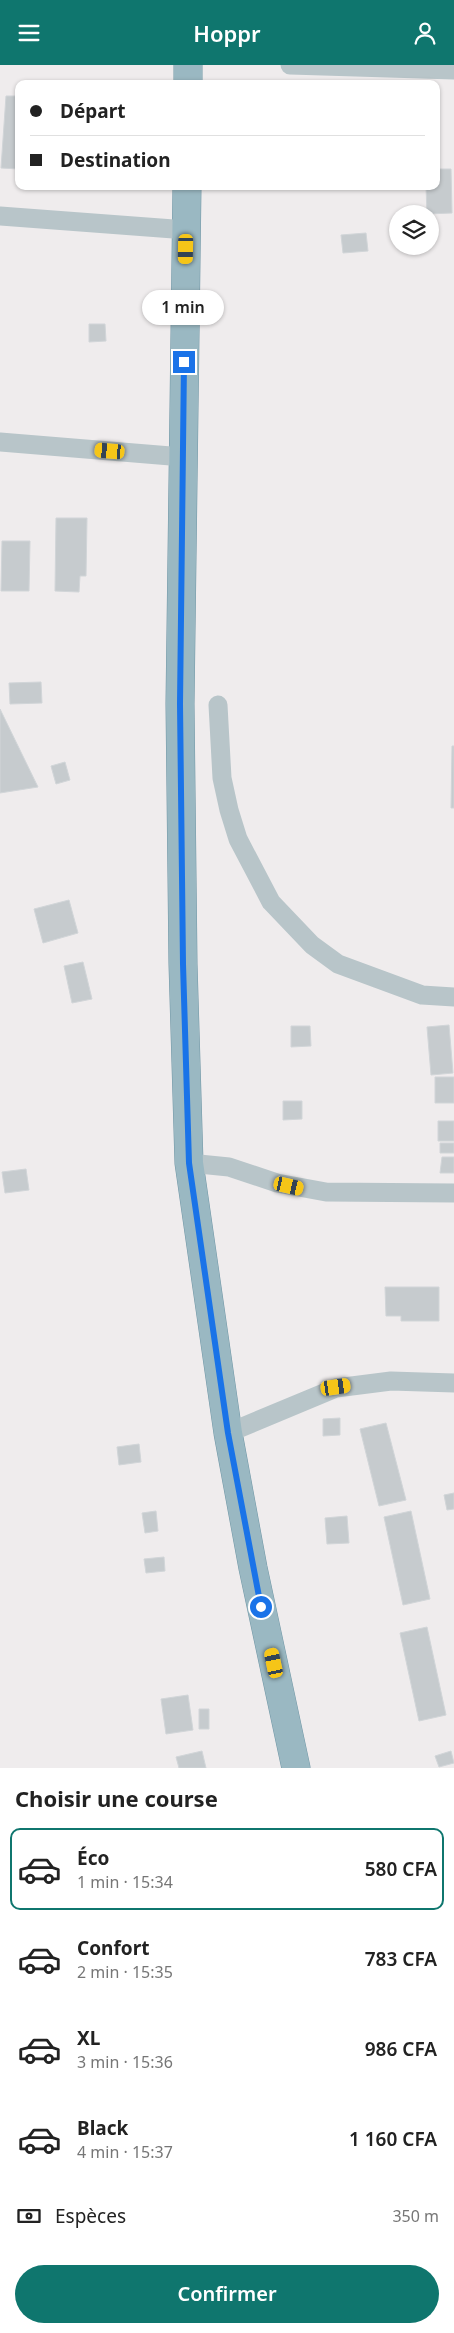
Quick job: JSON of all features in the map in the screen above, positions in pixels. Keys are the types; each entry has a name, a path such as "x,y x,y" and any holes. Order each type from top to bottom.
{"highway":[{"path":"188,65 188,80"},
{"path":"187,190 180,704 183,964 189,1163 228,1433 253,1568 296,1768"}],"street":[{"path":"290,65 454,70"},
{"path":"0,216 187,229"},
{"path":"0,442 183,457"},
{"path":"218,705 222,777 229,810 238,839 271,902 312,945 338,964 422,995 454,997"},
{"path":"189,1163 229,1167 276,1183 326,1192 454,1193"},
{"path":"228,1433 336,1387 391,1381 454,1383"}],"building":[{"path":"6,96 15,96 15,169 1,168"},
{"path":"440,169 451,169 452,213 439,214 439,205 427,205 426,190 440,190"},
{"path":"366,233 368,251 343,253 341,235"},
{"path":"89,324 105,324 106,341 89,342"},
{"path":"56,518 87,518 86,576 80,576 79,592 55,591"},
{"path":"2,541 30,541 29,591 1,591"},
{"path":"41,682 42,703 10,704 9,683"},
{"path":"0,709 38,787 0,793"},
{"path":"452,746 454,746 454,808 451,808"},
{"path":"65,762 70,780 56,784 51,766"},
{"path":"69,900 78,933 43,943 34,909"},
{"path":"83,962 92,999 72,1003 64,966"},
{"path":"449,1025 453,1073 431,1075 427,1027"},
{"path":"291,1026 310,1026 311,1046 291,1047"},
{"path":"435,1077 454,1077 454,1103 435,1103"},
{"path":"283,1101 302,1101 302,1119 283,1120"},
{"path":"438,1121 454,1121 454,1141 438,1141"},
{"path":"440,1143 454,1143 454,1153 440,1153"},
{"path":"442,1157 454,1157 454,1173 440,1173"},
{"path":"26,1169 29,1190 5,1193 2,1172"},
{"path":"385,1287 439,1287 439,1321 401,1321 401,1316 386,1316"},
{"path":"340,1418 340,1435 323,1436 323,1419"},
{"path":"386,1423 406,1500 379,1506 360,1429"},
{"path":"139,1444 141,1462 119,1465 117,1447"},
{"path":"454,1493 454,1509 447,1510 444,1495"},
{"path":"156,1511 158,1531 145,1533 142,1513"},
{"path":"411,1511 430,1599 403,1605 384,1517"},
{"path":"347,1516 349,1543 327,1544 325,1518"},
{"path":"164,1557 165,1571 146,1573 144,1559"},
{"path":"427,1627 446,1715 419,1721 400,1633"},
{"path":"188,1695 193,1730 166,1734 161,1699"},
{"path":"199,1709 209,1709 209,1729 199,1729"},
{"path":"202,1751 206,1768 179,1768 176,1757"},
{"path":"451,1751 454,1763 439,1767 435,1756"}],"route":[{"path":"184,362 180,704 183,964 189,1163 228,1433 261,1607"}]}
